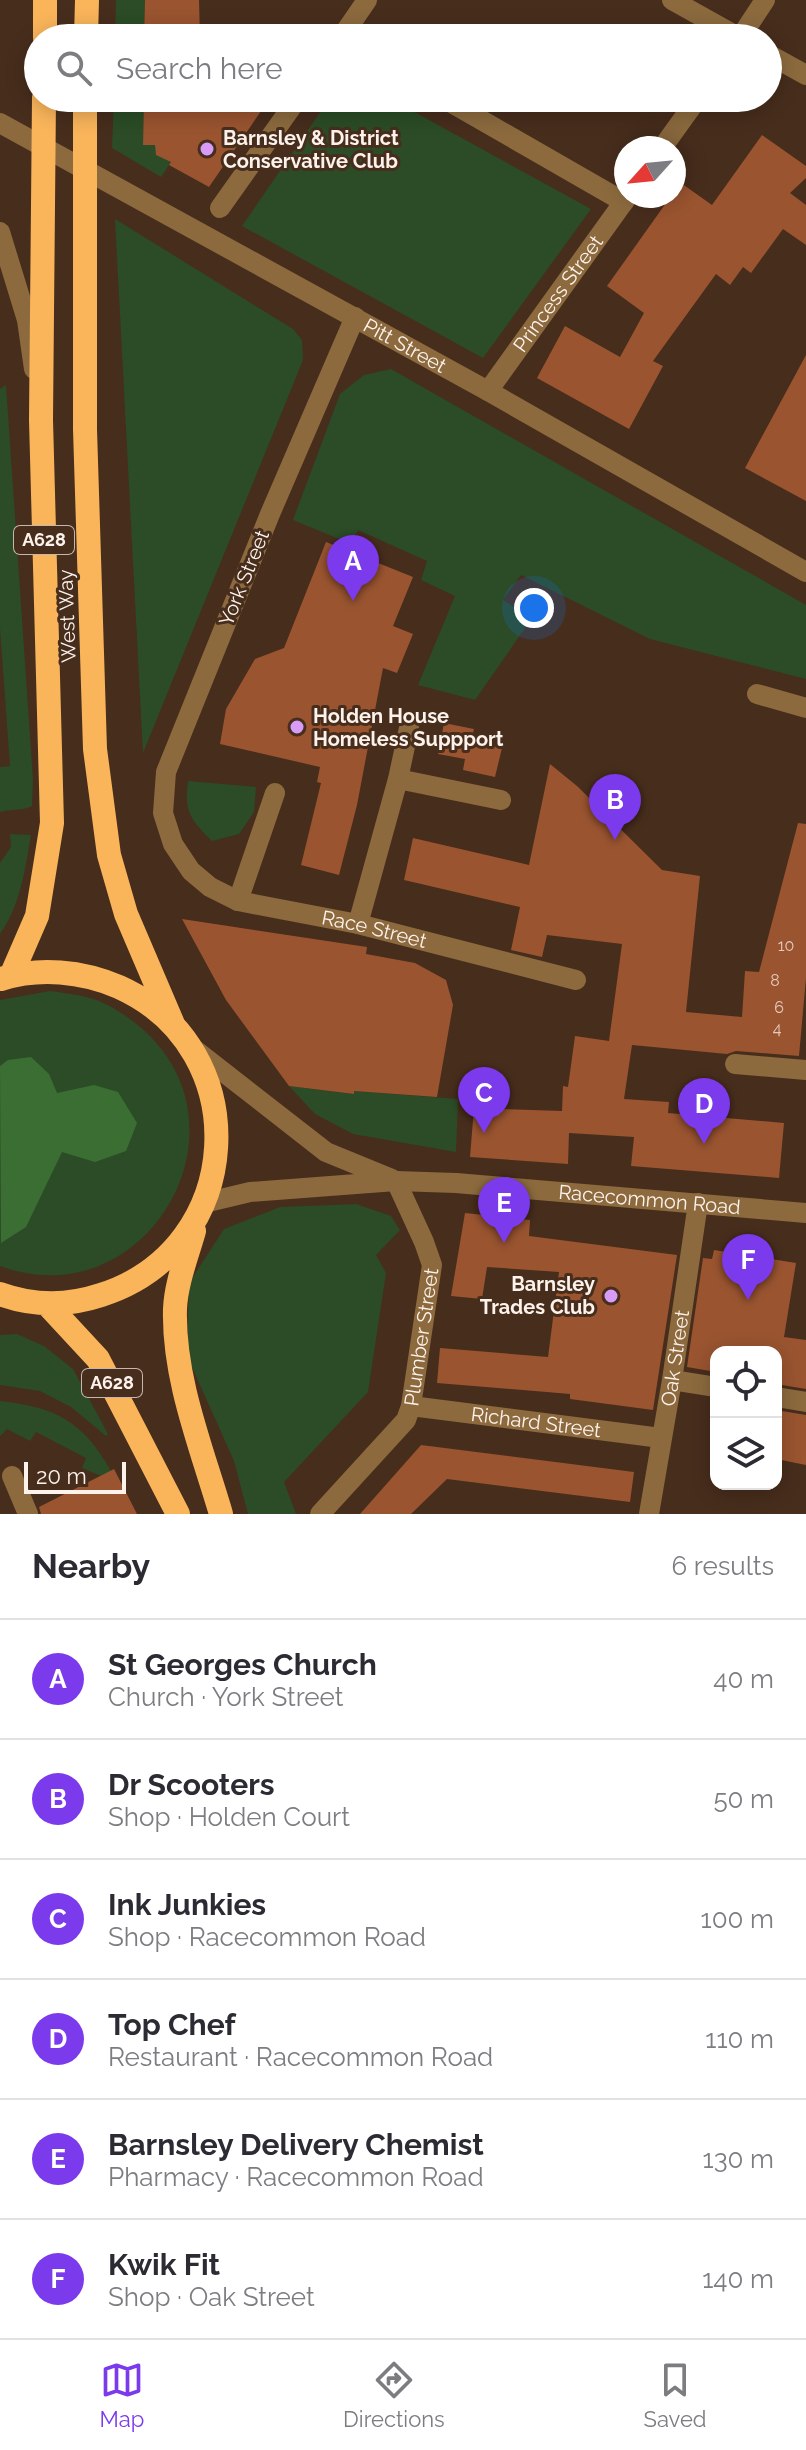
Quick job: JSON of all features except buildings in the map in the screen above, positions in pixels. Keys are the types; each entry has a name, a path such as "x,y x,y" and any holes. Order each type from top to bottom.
{"highway":[{"path":"45,0 45,24"},
{"path":"86,24 87,0"},
{"name":"West Way","path":"5,978 37,916 52,823 41,420 44,112"},
{"name":"West Way","path":"85,112 85,429 95,749 109,855 126,914 173,1024"},
{"path":"5,978 55,971 98,978 138,996 173,1024 190,1045 209,1084 218,1128 214,1173 175,1308 179,1355 189,1408 221,1514"},
{"path":"6,1299 47,1304 84,1301 120,1289 178,1246 201,1210"},
{"name":"A628","path":"47,1304 98,1359 178,1514"}],"street":[{"path":"351,24 367,0"},
{"path":"672,0 715,24"},
{"path":"749,24 765,0"},
{"path":"782,62 806,75"},
{"path":"220,208 288,112"},
{"path":"468,112 614,192"},
{"path":"671,136 688,112"},
{"name":"Pitt Street","path":"5,126 488,391 806,572"},
{"name":"Princess Street","path":"488,391 620,208"},
{"path":"0,232 27,320 41,420"},
{"name":"York Street","path":"173,844 163,813 166,772 270,514 355,317"},
{"path":"757,694 806,708"},
{"path":"358,924 409,728"},
{"path":"398,779 501,800"},
{"path":"238,901 275,793"},
{"name":"Race Street","path":"173,844 191,871 210,887 238,901 358,924 576,980"},
{"name":"Racecommon Road","path":"190,1045 262,1105 326,1152 396,1181"},
{"path":"735,1064 806,1070"},
{"name":"Racecommon Road","path":"201,1210 250,1192 396,1181 456,1183 806,1213"},
{"name":"Plumber Street","path":"320,1514 406,1420 411,1406 432,1265 396,1181"},
{"name":"Oak Street","path":"649,1514 698,1203"},
{"path":"672,1380 710,1386"},
{"path":"782,1398 806,1402"},
{"name":"Richard Street","path":"411,1406 661,1438"},
{"path":"12,1476 28,1514"}],"green space":[{"path":"116,0 145,0 144,24 115,24"},
{"path":"113,112 144,112 143,144 155,145 171,162 161,177 112,148"},
{"path":"320,112 414,112 591,209 483,358 242,226"},
{"path":"115,219 293,329 302,340 303,360 143,753"},
{"path":"391,369 806,605 806,679 650,639 521,575 503,600 532,618 475,700 418,685 455,596 421,580 427,561 358,530 351,544 293,520 340,394 364,375"},
{"path":"6,385 33,780 32,806 0,812 0,767 10,766 0,628 0,389"},
{"path":"188,781 256,787 254,812 239,834 212,841 204,833 188,808"},
{"path":"10,834 31,835 17,898 0,934 0,863 11,847"},
{"path":"50,991 100,1002 139,1026 173,1067 188,1113 186,1160 169,1204 140,1240 100,1265 53,1275 0,1266 0,1000"},
{"path":"31,1057 49,1074 57,1093 94,1085 118,1092 137,1123 126,1151 95,1162 62,1152 26,1227 1,1243 0,1066 8,1060"},
{"path":"289,1086 353,1094 354,1091 458,1099 456,1152 353,1134 315,1114"},
{"path":"356,1204 391,1216 400,1230 376,1255 386,1273 368,1392 284,1482 296,1514 248,1514 234,1461 187,1356 189,1283 224,1229 280,1207"},
{"path":"17,1334 44,1346 73,1369 108,1434 106,1436 71,1407 40,1391 0,1385 0,1335"},
{"path":"0,1401 37,1407 66,1420 90,1440 111,1471 101,1476 82,1468 86,1458 36,1432 30,1441 7,1429 0,1436"}],"place":[{"name":"Barnsley & District Conservative Club","path":"207,149"},
{"name":"St Georges Church","path":"353,601"},
{"name":"Holden House Homeless Suppport","path":"297,727"},
{"name":"Dr Scooters","path":"615,840"},
{"name":"Ink Junkies","path":"484,1133"},
{"name":"Top Chef","path":"704,1144"},
{"name":"Barnsley Delivery Chemist","path":"504,1243"},
{"name":"Barnsley Trades Club","path":"611,1296"},
{"name":"Kwik Fit","path":"748,1300"}]}
